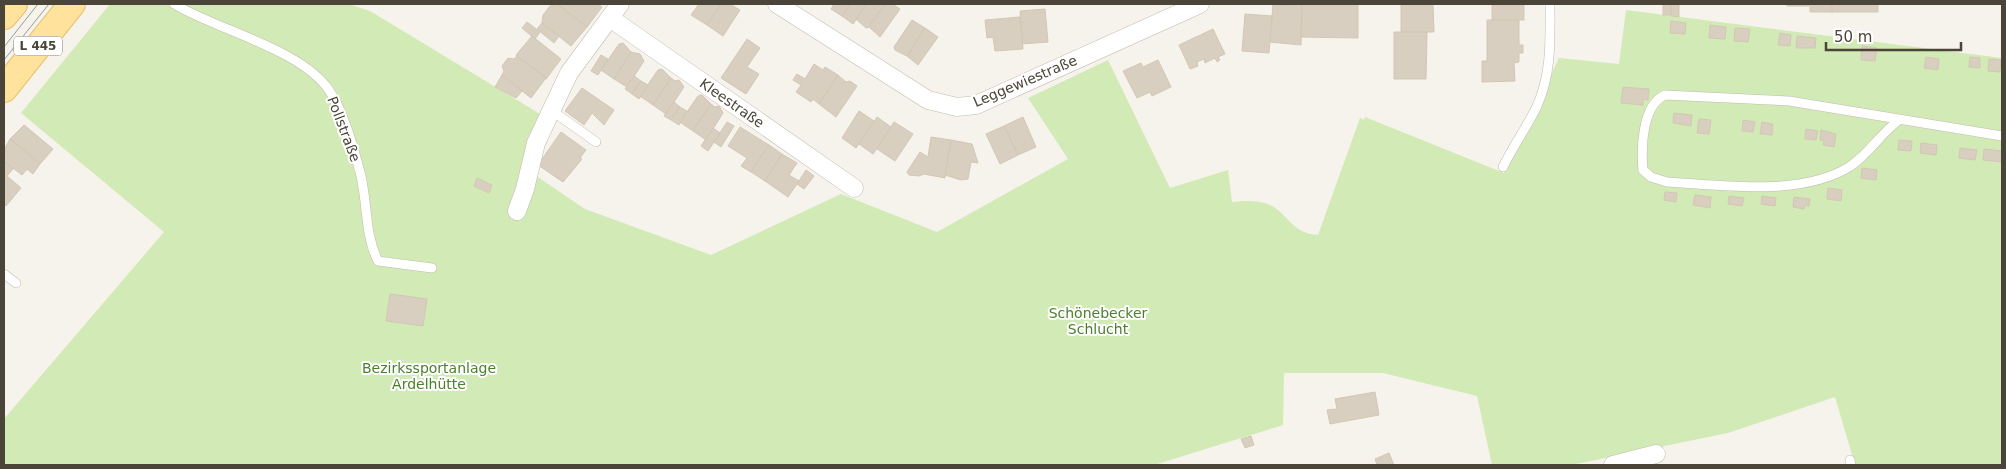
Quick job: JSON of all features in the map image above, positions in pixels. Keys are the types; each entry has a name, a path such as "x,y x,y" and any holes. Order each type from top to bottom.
{"main road":[{"path":"4,16 14,4"},
{"name":"L 445","path":"4,89 72,4"}],"street":[{"name":"Leggewiestraße","path":"777,4 912,91 928,100 957,108 976,105 1200,4"},
{"name":"Kleestraße","path":"517,211 525,189 536,143 569,73 615,11 854,188"},
{"path":"1613,465 1656,454"}],"lane":[{"name":"Pollstraße","path":"174,4 190,13 273,49 306,67 318,78 338,106 360,173 371,247 378,261 432,268"},
{"path":"1503,167 1537,105 1546,78 1550,59 1550,4"},
{"path":"1899,120 1885,132 1862,158 1848,168 1826,178 1799,184 1772,186 1667,182 1651,177 1644,170 1642,159 1651,107 1657,99 1665,95 1789,102 2002,136"},
{"path":"552,110 596,142"},
{"path":"4,274 16,283"}],"green space":[{"path":"110,4 349,4 370,11 545,117 523,167 585,209 711,255 841,194 937,232 1068,159 1028,98 1108,60 1170,188 1228,170 1232,202 1256,201 1264,203 1278,210 1294,226 1309,234 1318,235 1360,118 1364,120 1365,117 1504,173 1559,58 1619,64 1626,10 2002,58 2002,465 1855,465 1835,397 1728,433 1571,465 1492,465 1477,396 1383,373 1284,373 1283,425 1154,465 4,465 4,419 164,232 21,113"}],"building":[{"path":"557,4 587,27 571,46 542,23 543,15 550,6"},
{"path":"557,4 598,4 602,7 587,27"},
{"path":"699,4 721,4 707,25 691,15"},
{"path":"721,4 730,4 740,10 723,36 707,25"},
{"path":"834,4 850,4 842,16 831,9"},
{"path":"850,4 866,4 853,24 842,16"},
{"path":"866,4 885,4 869,27 866,28 856,19"},
{"path":"885,4 892,4 900,9 880,37 869,27"},
{"path":"1273,4 1294,6 1294,4 1302,4 1301,45 1270,42"},
{"path":"1302,4 1358,4 1358,38 1301,37"},
{"path":"1401,4 1433,4 1434,32 1401,32"},
{"path":"1492,4 1524,4 1524,20 1492,20"},
{"path":"1663,4 1671,4 1671,15 1663,15"},
{"path":"1671,4 1679,4 1679,17 1671,16"},
{"path":"1787,4 1832,4 1833,12 1810,12 1810,6 1787,6"},
{"path":"1832,4 1878,4 1878,12 1832,12"},
{"path":"1045,9 1048,42 1022,44 1020,11"},
{"path":"1245,14 1272,16 1269,53 1242,51"},
{"path":"1020,17 1023,49 995,51 993,37 987,38 985,20"},
{"path":"912,20 925,28 907,56 895,50 894,47"},
{"path":"1487,20 1519,20 1519,45 1523,45 1523,53 1519,53 1519,62 1514,63 1515,81 1482,82 1482,61 1487,61"},
{"path":"1671,21 1686,23 1685,34 1670,33"},
{"path":"527,22 540,32 535,39 522,28"},
{"path":"542,23 559,36 554,43 537,29"},
{"path":"1710,25 1726,27 1725,39 1709,38"},
{"path":"925,28 938,37 918,65 907,56"},
{"path":"1735,28 1750,29 1748,42 1734,41"},
{"path":"1213,29 1225,54 1218,57 1220,60 1217,62 1215,58 1205,63 1204,59 1197,62 1198,66 1190,69 1179,45"},
{"path":"1394,32 1427,32 1426,79 1394,79"},
{"path":"1780,33 1791,35 1790,46 1778,45"},
{"path":"532,36 561,59 546,79 516,55"},
{"path":"1797,36 1816,38 1815,48 1796,48"},
{"path":"747,39 760,48 747,67 759,74 746,94 721,78"},
{"path":"623,43 631,52 614,79 601,70 619,44"},
{"path":"1862,46 1877,48 1875,61 1861,60"},
{"path":"631,52 640,54 644,61 627,87 614,79"},
{"path":"601,55 608,59 598,75 591,71"},
{"path":"517,56 546,78 531,98 502,75 504,71 502,66 508,58 514,59"},
{"path":"1926,57 1939,59 1938,70 1924,68"},
{"path":"1970,57 1980,58 1980,68 1969,67"},
{"path":"1989,59 2001,60 2000,72 1988,71"},
{"path":"1158,60 1171,87 1152,96 1150,92 1137,98 1123,71 1141,63 1143,67"},
{"path":"814,64 823,70 825,67 838,75 819,104 813,99 811,102 796,92 801,85 793,80 797,74 805,79"},
{"path":"662,69 671,78 653,105 640,96 658,70"},
{"path":"502,75 522,91 516,98 495,87"},
{"path":"838,75 846,82 850,81 857,86 836,117 819,104"},
{"path":"634,76 641,81 632,94 625,89"},
{"path":"671,78 675,81 679,80 684,87 666,114 653,105"},
{"path":"641,81 648,85 639,99 632,94"},
{"path":"1623,87 1649,89 1648,100 1643,99 1643,105 1621,103"},
{"path":"582,88 614,110 604,125 592,113 584,125 565,111"},
{"path":"702,95 711,104 693,131 680,122 698,96"},
{"path":"674,102 680,107 671,120 664,116"},
{"path":"711,104 715,107 719,106 723,113 706,140 693,131"},
{"path":"680,107 687,111 679,125 671,120"},
{"path":"859,111 874,121 856,148 842,138"},
{"path":"1674,113 1692,115 1691,126 1673,123"},
{"path":"877,117 891,127 873,154 859,144"},
{"path":"1023,117 1036,147 1018,155 1004,126"},
{"path":"1699,119 1711,120 1709,134 1697,133"},
{"path":"1743,120 1755,122 1753,132 1742,131"},
{"path":"727,122 734,126 721,147 714,142"},
{"path":"894,122 913,134 895,161 877,149"},
{"path":"1762,122 1773,124 1772,135 1760,134"},
{"path":"24,125 53,149 40,164 10,139"},
{"path":"1004,126 1018,155 1000,164 986,134"},
{"path":"740,127 769,145 751,172 741,166 747,158 728,146"},
{"path":"713,128 720,133 708,151 701,146"},
{"path":"1806,129 1818,131 1816,140 1805,139"},
{"path":"1821,130 1836,134 1834,147 1823,145 1824,141 1820,140"},
{"path":"561,132 586,150 580,158 582,159 563,182 538,165"},
{"path":"931,137 951,140 945,178 924,174 919,176 909,175 907,172 920,152 928,157"},
{"path":"10,139 40,164 33,174 27,169 22,175 4,161 4,150"},
{"path":"951,140 972,144 978,163 971,162 968,179 961,180 945,175"},
{"path":"1899,140 1912,141 1911,151 1898,150"},
{"path":"1921,143 1937,145 1936,155 1920,153"},
{"path":"769,145 782,154 765,181 751,172"},
{"path":"1960,148 1977,150 1975,160 1959,158"},
{"path":"1984,149 2002,151 2002,162 1983,160"},
{"path":"782,154 797,163 789,175 799,181 788,197 765,181"},
{"path":"4,161 13,169 7,176 21,188 6,206 4,204"},
{"path":"1862,168 1877,170 1876,180 1861,178"},
{"path":"806,170 814,176 804,189 797,184"},
{"path":"477,178 492,185 489,193 474,186"},
{"path":"1828,188 1842,190 1841,201 1827,199"},
{"path":"1665,192 1677,193 1676,202 1664,200"},
{"path":"1695,195 1711,197 1710,208 1693,205"},
{"path":"1729,196 1744,198 1742,206 1728,204"},
{"path":"1762,196 1776,198 1775,206 1761,204"},
{"path":"1794,197 1810,199 1809,206 1805,205 1804,209 1793,207"},
{"path":"390,294 427,299 423,326 386,321"},
{"path":"1375,392 1379,415 1330,424 1327,410 1337,409 1335,399"},
{"path":"1251,436 1254,445 1245,448 1241,439"},
{"path":"1389,453 1394,465 1377,465 1375,459"}],"tram line":[{"path":"4,47 38,4"},
{"path":"4,60 49,4"}],"park label":[{"name":"Schönebecker Schlucht","path":"1098,322"},
{"name":"Bezirkssportanlage Ardelhütte","path":"429,376"}]}
